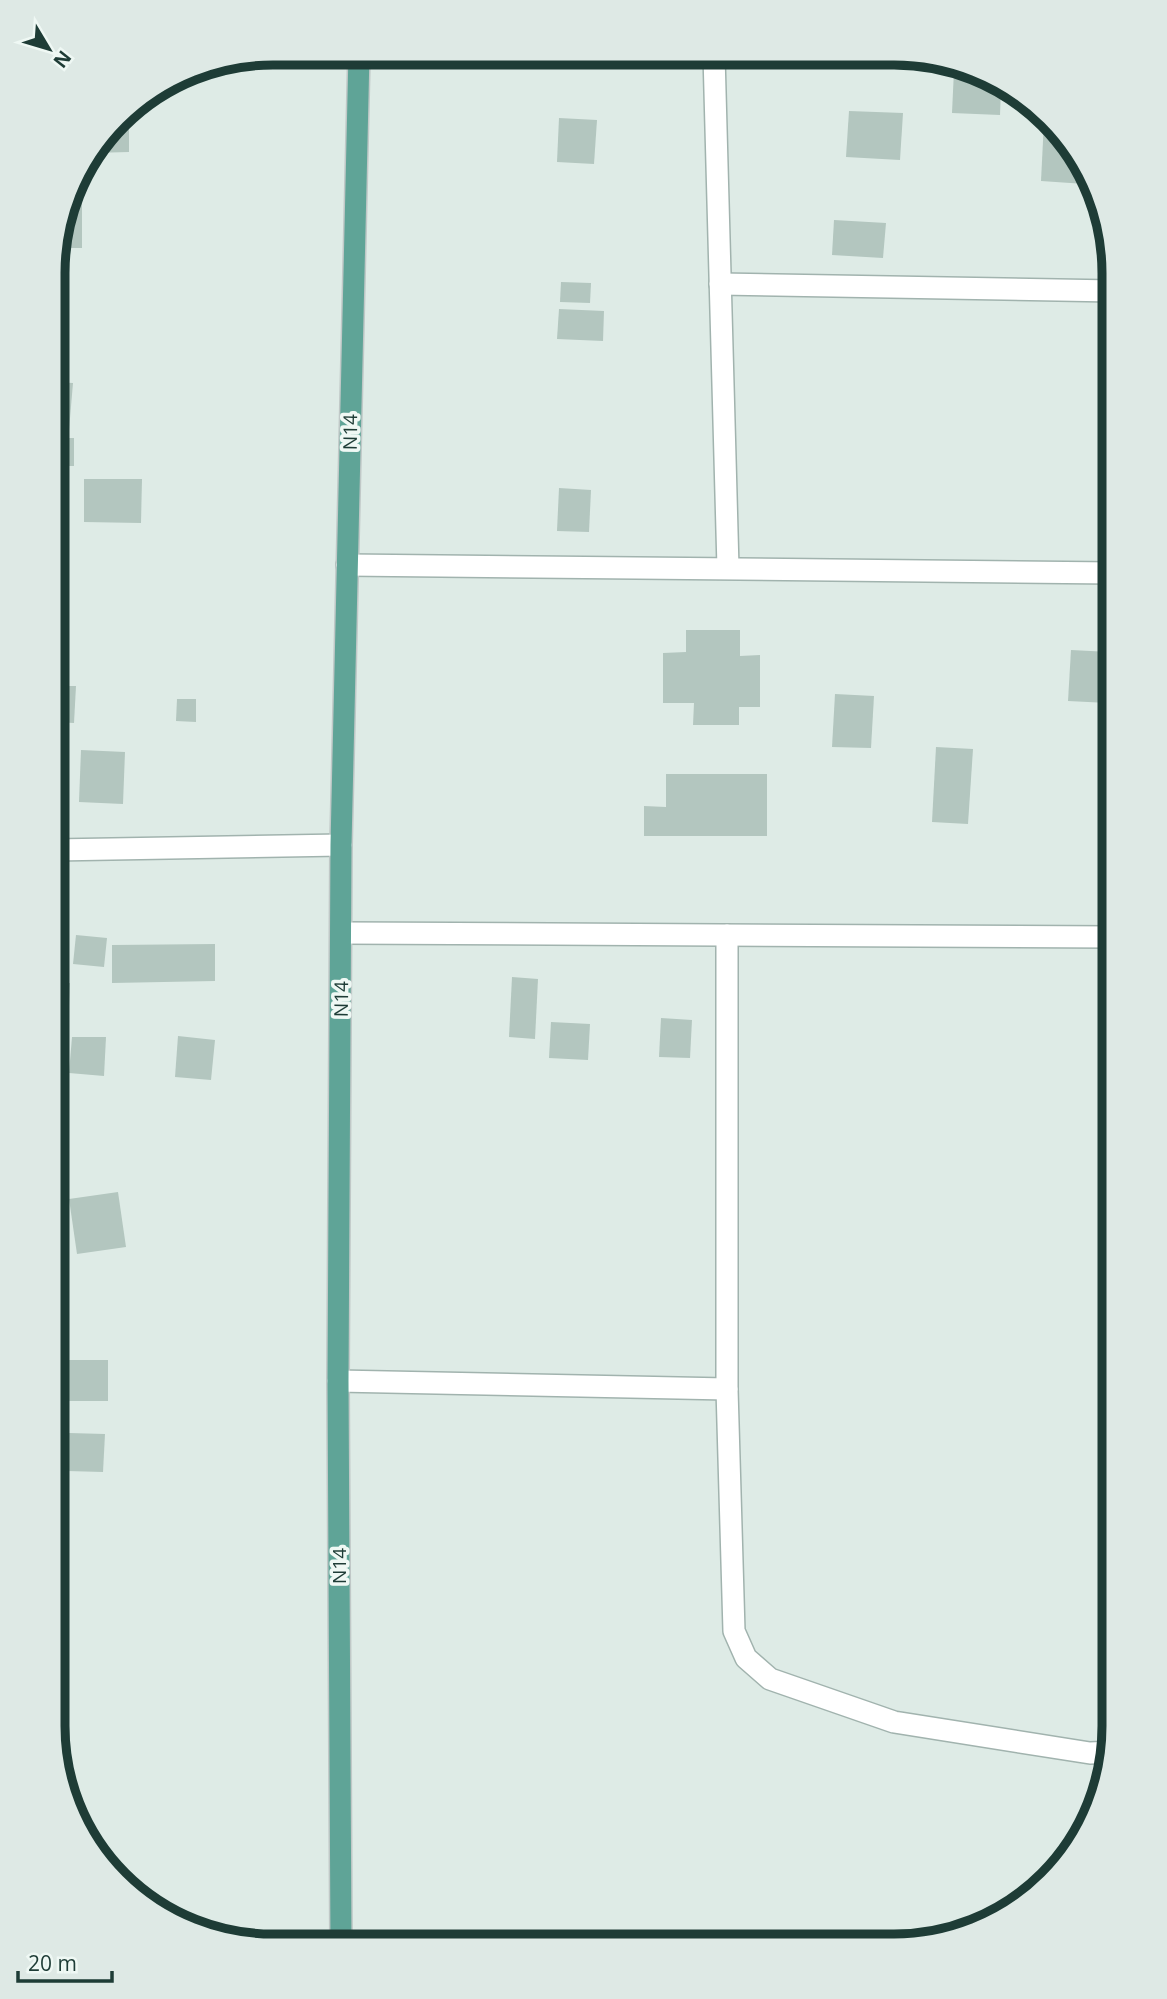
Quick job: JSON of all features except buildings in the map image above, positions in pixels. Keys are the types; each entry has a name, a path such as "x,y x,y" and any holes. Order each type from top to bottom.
{"main road":[{"name":"N14","path":"341,1934 338,1381 341,845 359,65"}],"street":[{"path":"714,65 728,568"},
{"path":"720,284 1102,291"},
{"path":"347,565 1102,573"},
{"path":"65,850 341,845"},
{"path":"342,933 1102,937"},
{"path":"727,935 727,1389 734,1631 746,1658 770,1679 894,1722 1100,1753"},
{"path":"338,1381 727,1389"}]}
